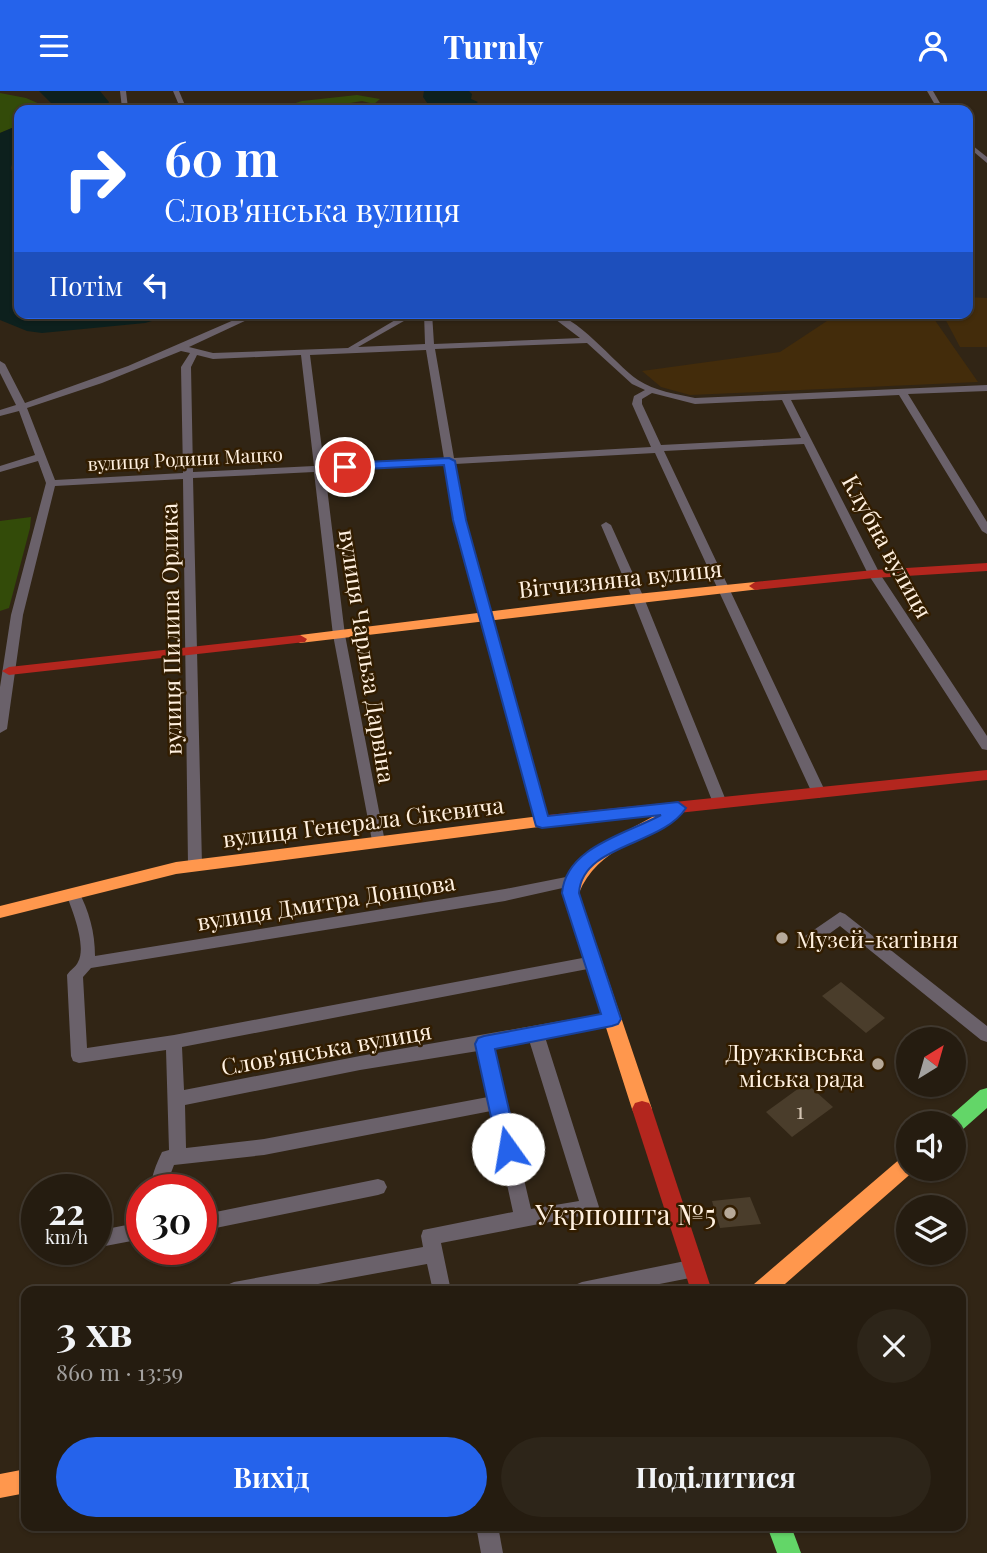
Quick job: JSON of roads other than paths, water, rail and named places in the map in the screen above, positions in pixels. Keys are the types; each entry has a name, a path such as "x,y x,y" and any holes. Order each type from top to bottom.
{"street":[{"path":"973,148 987,161"},
{"path":"0,413 49,400 181,348 245,319"},
{"path":"348,349 403,319"},
{"path":"428,319 430,348 460,520 542,822"},
{"path":"559,319 589,340 635,382 651,390 695,401 987,388"},
{"path":"181,348 213,356 589,340"},
{"name":"вулиця Чарльза Дарвіна","path":"304,351 339,635 378,842"},
{"name":"вулиця Пилипа Орлика","path":"194,353 186,367 195,865"},
{"path":"0,364 22,407 51,483 17,615 0,729"},
{"path":"651,390 637,398 637,404 819,793"},
{"path":"902,392 987,531"},
{"name":"Клубна вулиця","path":"785,397 874,574 987,745"},
{"name":"вулиця Родини Мацко","path":"51,483 807,442"},
{"path":"0,469 40,457"},
{"path":"606,525 720,803"},
{"name":"Вітчизняна вулиця","path":"9,671 191,649 339,635 638,598 874,574 987,567"},
{"path":"0,617 17,615"},
{"name":"вулиця Генерала Сікевича","path":"0,912 195,865 542,822 987,775"},
{"path":"678,808 668,818 643,832 593,855 578,869 572,881 571,893 700,1286"},
{"name":"вулиця Дмитра Донцова","path":"87,963 505,895 572,881"},
{"path":"73,894 87,927 87,963 75,975 79,1056 174,1042 593,963"},
{"path":"810,940 840,918 987,1035"},
{"name":"Слов'янська вулиця","path":"176,1099 360,1063 484,1044 612,1019"},
{"path":"441,1286 430,1235 590,1207 535,1032"},
{"path":"174,1042 178,1158"},
{"path":"484,1044 524,1219"},
{"path":"966,1114 987,1096"},
{"path":"162,1174 168,1158 264,1147 497,1103"},
{"path":"768,1286 896,1174"},
{"path":"217,1220 379,1187"},
{"path":"258,1286 433,1250"},
{"path":"607,1286 695,1268"},
{"path":"0,1486 21,1482"},
{"path":"487,1531 492,1553"},
{"path":"781,1531 789,1553"}],"water":[{"path":"39,91 100,91 109,102 108,105 52,104"},
{"path":"424,91 469,91 472,94 471,99 478,102 474,105 429,105 423,97"},
{"path":"14,127 14,159 11,168 14,178 14,319 159,319 145,323 42,333 27,331 0,320 0,133"}],"place":[{"name":"Музей-катівня","path":"782,938"},
{"name":"Дружківська міська рада","path":"878,1064"},
{"name":"Укрпошта №5","path":"730,1213"}]}
